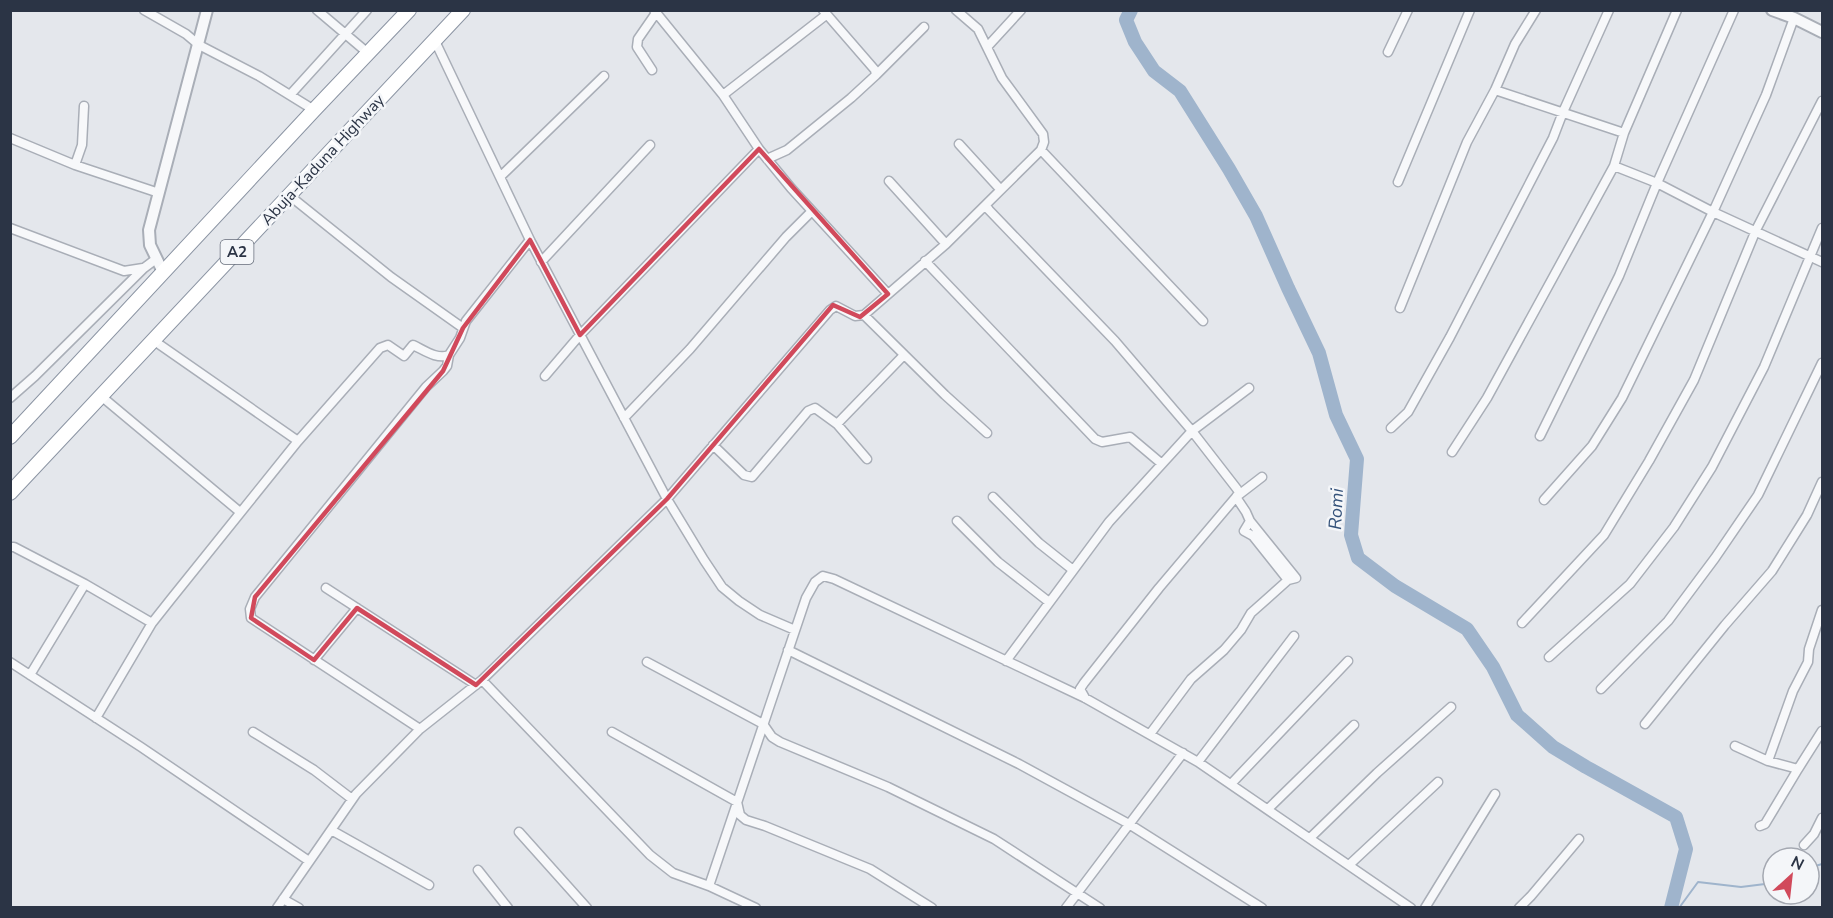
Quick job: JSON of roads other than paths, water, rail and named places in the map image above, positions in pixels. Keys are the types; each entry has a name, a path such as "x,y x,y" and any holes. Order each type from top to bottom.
{"highway":[{"name":"A2","path":"10,437 409,10"},
{"name":"Abuja-Kaduna Highway","path":"10,493 463,10"}],"street":[{"path":"144,10 186,34 199,45 259,76 314,110"},
{"path":"163,272 150,245 149,230 207,10"},
{"path":"317,10 369,54"},
{"path":"290,95 367,10"},
{"path":"277,908 352,799 420,729 479,682 667,499 830,310 836,306 855,316 864,315 985,209 1000,189 1041,150 1044,142 1042,134 1002,78 978,29 956,10"},
{"path":"988,46 1022,10"},
{"path":"1389,52 1408,10"},
{"path":"1398,182 1470,10"},
{"path":"1400,308 1467,142 1495,90 1515,44 1536,10"},
{"path":"1391,428 1407,412 1450,337 1553,138 1609,10"},
{"path":"1452,452 1487,398 1614,166 1624,132 1677,10"},
{"path":"1540,436 1619,276 1657,183 1734,10"},
{"path":"1772,10 1822,32"},
{"path":"652,70 637,47 638,39 655,12 723,95 767,159 888,294"},
{"path":"723,95 824,13 875,70 876,75"},
{"path":"1544,500 1592,446 1622,398 1713,212 1766,95 1794,18"},
{"path":"767,159 787,150 851,98 924,27"},
{"path":"435,41 530,240 667,499 704,560 722,587 739,601 760,615 795,630"},
{"path":"500,177 604,76"},
{"path":"1495,90 1624,132"},
{"path":"1522,623 1604,535 1649,461 1694,380 1756,230 1822,101"},
{"path":"75,165 82,144 84,106"},
{"path":"10,138 75,165 159,193"},
{"path":"959,144 1000,189"},
{"path":"541,261 651,145"},
{"path":"544,376 580,335 759,149"},
{"path":"1041,150 1203,321"},
{"path":"1614,166 1657,183 1713,212 1822,262"},
{"path":"888,181 946,244"},
{"path":"290,196 391,277 464,328"},
{"path":"985,209 1115,341 1237,489 1239,493 1236,497"},
{"path":"624,418 690,349 786,237 812,211"},
{"path":"10,228 124,271 144,268"},
{"path":"1549,657 1630,584 1674,527 1712,466 1764,367 1822,228"},
{"path":"420,729 251,618 250,609 255,597 426,387 443,372 466,321 530,240"},
{"path":"10,398 156,259"},
{"path":"925,261 1095,439 1102,442 1130,437 1162,464"},
{"path":"864,315 987,433"},
{"path":"153,340 298,441"},
{"path":"96,718 152,623 298,441 381,348 388,345 404,356 413,345 435,355 443,357 449,355"},
{"path":"837,424 904,355"},
{"path":"1601,689 1668,621 1758,495 1822,363"},
{"path":"1006,661 1109,522 1192,432 1249,388"},
{"path":"101,396 240,512"},
{"path":"713,445 744,475 752,477 812,408 815,408 837,424 867,459"},
{"path":"1085,698 1080,690 1084,683 1159,588 1236,497 1262,477"},
{"path":"1645,723 1772,571 1807,514 1822,482"},
{"path":"993,497 1039,543 1073,570"},
{"path":"1150,734 1191,678 1224,650 1241,630 1251,613 1288,580 1253,536 1245,531 1250,521 1236,497"},
{"path":"957,521 998,562 1049,602"},
{"path":"10,547 85,584 152,623"},
{"path":"709,886 806,598 815,582 823,576 834,579 1085,698 1150,734 1198,762 1411,908"},
{"path":"30,675 85,584"},
{"path":"327,588 479,682 650,855 673,873 709,886 756,908"},
{"path":"314,660 357,608"},
{"path":"1768,761 1793,691 1808,662 1809,650 1822,610"},
{"path":"1198,762 1294,636"},
{"path":"788,650 984,745 1129,824 1262,908"},
{"path":"1231,784 1348,661"},
{"path":"10,662 309,861"},
{"path":"647,662 764,724 772,736 780,742 888,787 994,839 1100,908"},
{"path":"1310,838 1377,773 1451,707"},
{"path":"1268,809 1354,725"},
{"path":"1760,826 1765,824 1822,731"},
{"path":"253,732 314,770 352,799"},
{"path":"612,732 737,802 740,815 746,820 870,868 932,908"},
{"path":"1735,746 1768,761 1798,768"},
{"path":"1066,908 1183,753"},
{"path":"1349,865 1438,782"},
{"path":"1425,908 1495,794"},
{"path":"1804,845 1814,834 1822,818"},
{"path":"331,830 429,885"},
{"path":"519,832 587,908"},
{"path":"1519,908 1580,839"},
{"path":"478,870 508,908"},
{"path":"283,899 299,908"},
{"path":"734,908 742,900"}],"waterway":[{"name":"Romi","path":"1131,10 1126,20 1135,42 1154,71 1180,91 1229,169 1256,216 1319,353 1336,415 1357,459 1351,535 1358,558 1395,586 1467,629 1493,667 1517,715 1553,747 1676,817 1686,849 1671,908"},
{"path":"1679,908 1698,882 1741,887 1761,884"}]}
